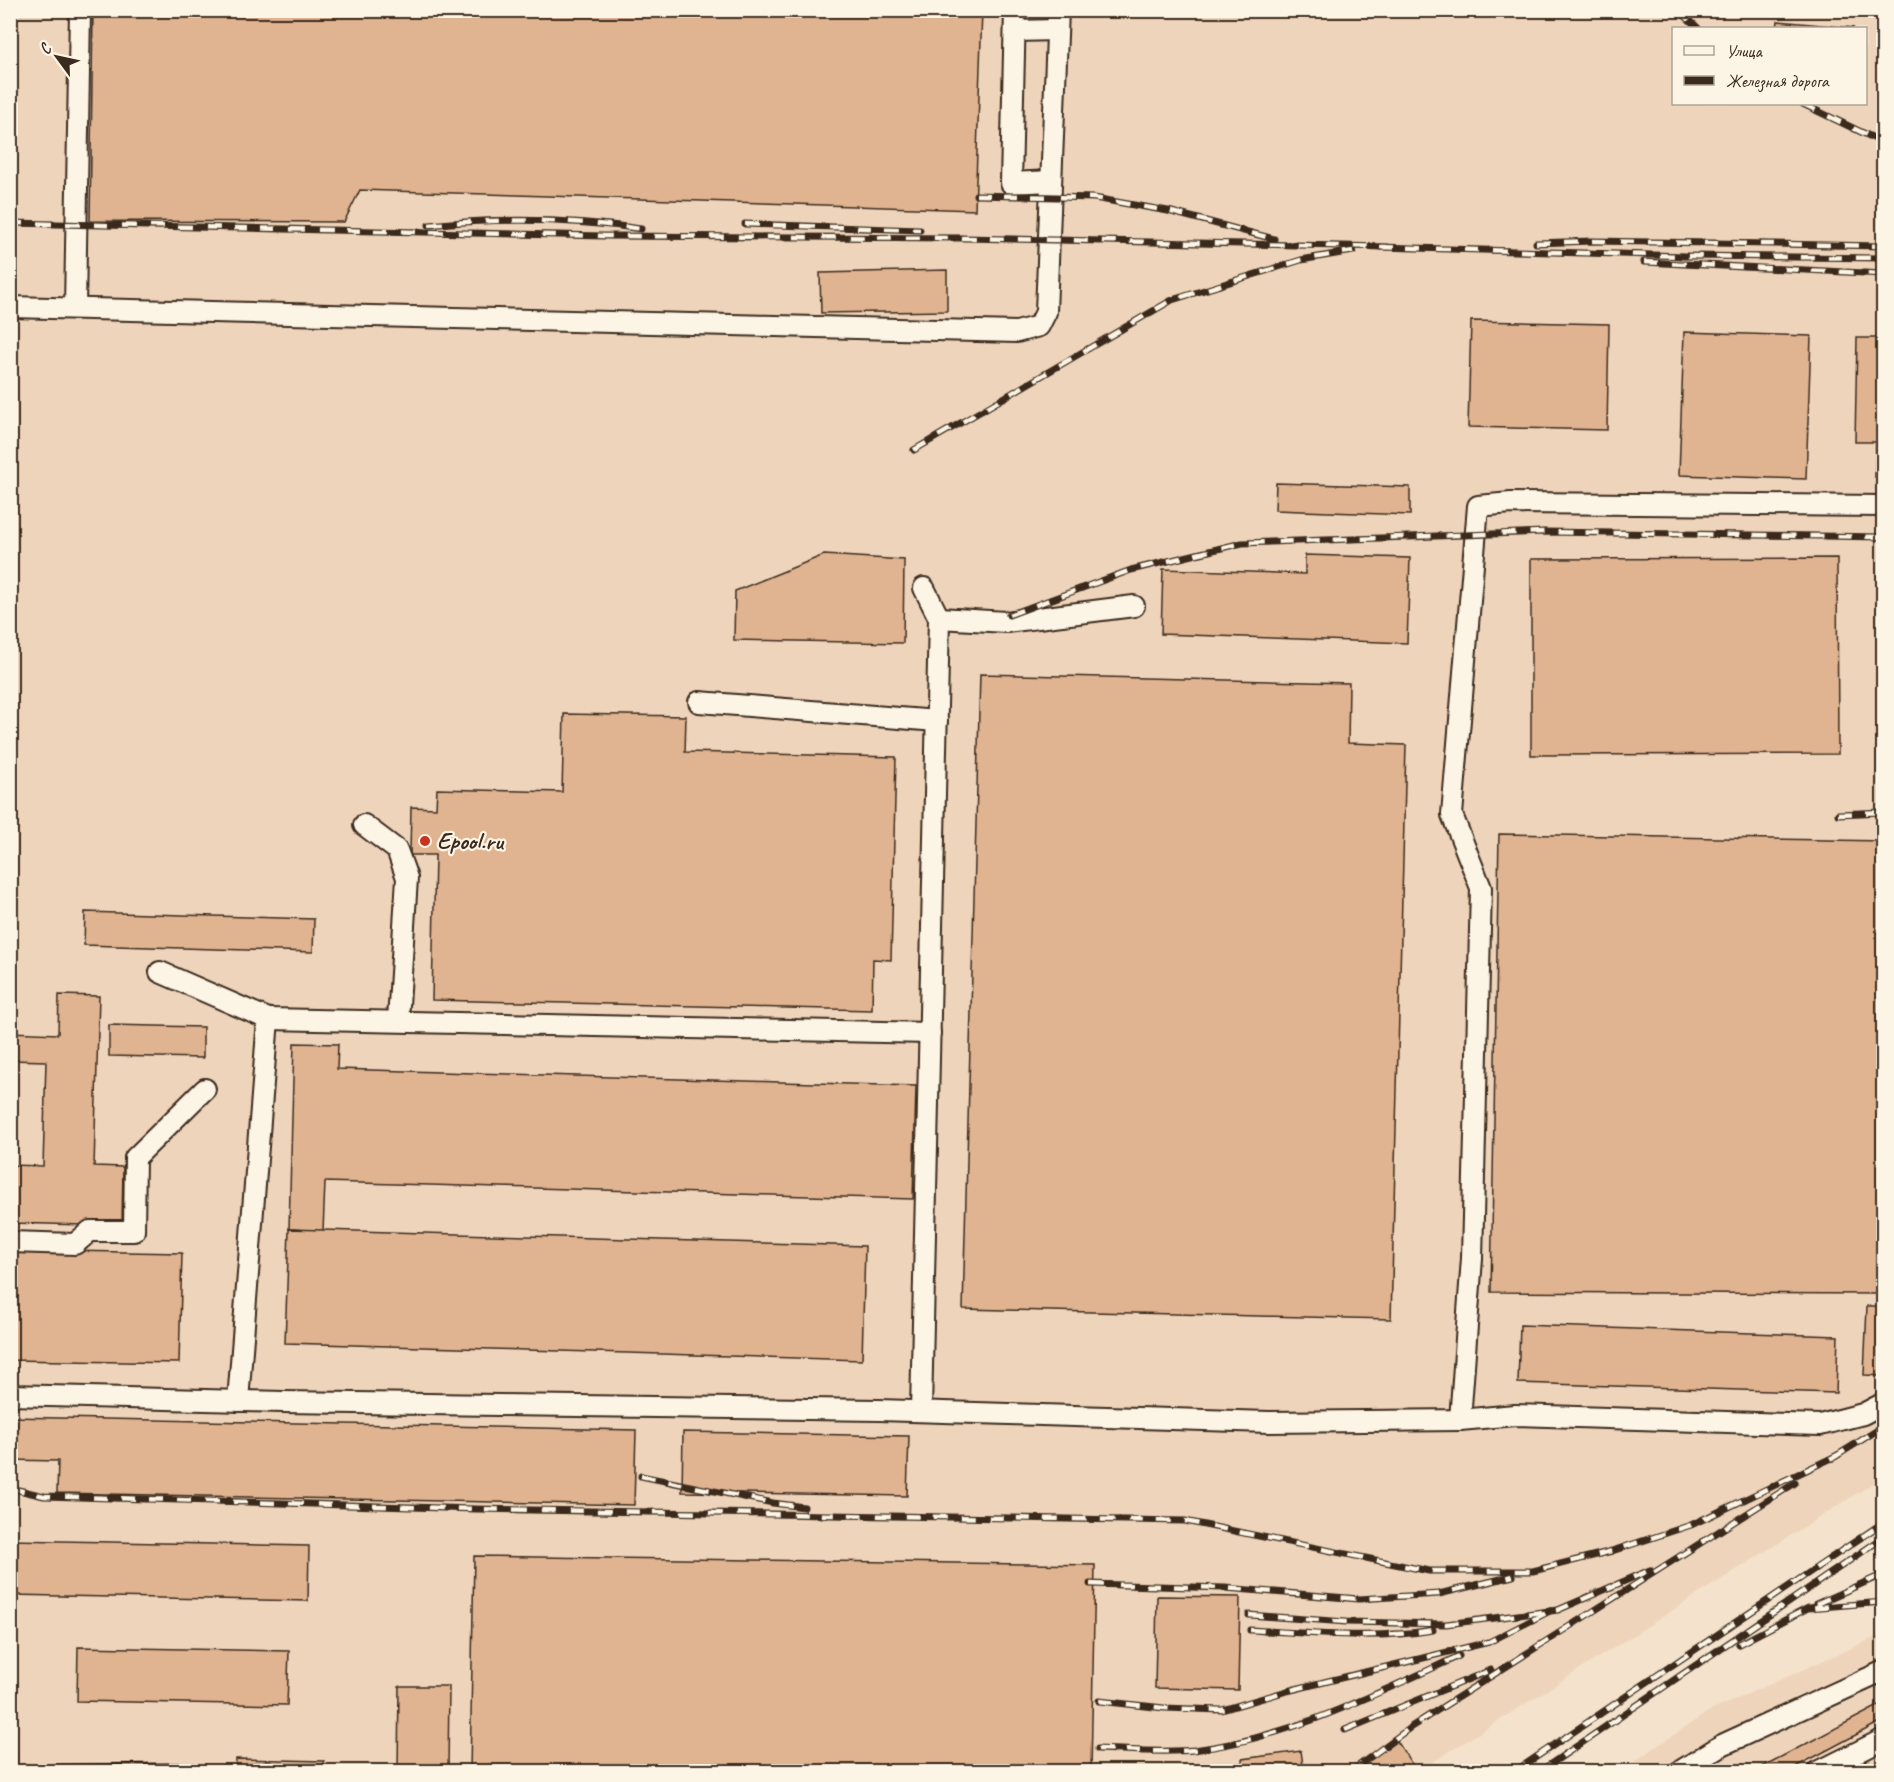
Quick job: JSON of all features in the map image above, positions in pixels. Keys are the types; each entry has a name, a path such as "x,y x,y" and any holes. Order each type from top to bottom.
{"lane":[{"path":"75,308 80,10"},
{"path":"1015,10 1011,183 1051,181"},
{"path":"10,307 1017,332 1040,327 1046,312 1058,20 1015,31"},
{"path":"1460,1420 1472,1258 1481,888 1452,815 1478,506 1511,503 1884,506"},
{"path":"921,1411 939,618 924,588"},
{"path":"939,618 1006,622 1134,606"},
{"path":"699,702 937,721"},
{"path":"364,825 397,850 407,878 398,1022"},
{"path":"160,972 268,1019 930,1033"},
{"path":"238,1401 268,1019"},
{"path":"10,1242 75,1244 90,1231 134,1231 135,1158 205,1089"},
{"path":"10,1395 238,1401 921,1411 1269,1422 1460,1420 1515,1415 1820,1425 1863,1414 1884,1403"},
{"path":"1679,1772 1722,1745 1884,1671"},
{"path":"1818,1772 1884,1739"}],"shaded area":[{"path":"11,11 1883,11 1883,1477 1419,1771 11,1772"},
{"path":"1883,1634 1883,1771 1619,1772 1708,1712"}],"building":[{"path":"93,10 982,10 975,210 360,190 344,222 90,221"},
{"path":"1778,21 1843,27 1777,27"},
{"path":"947,270 947,311 821,313 820,273"},
{"path":"1471,321 1609,324 1607,430 1468,427"},
{"path":"1684,332 1811,336 1806,479 1679,475"},
{"path":"1857,338 1884,338 1884,477 1875,477 1876,442 1855,442"},
{"path":"1276,483 1410,487 1410,515 1275,510"},
{"path":"824,555 904,560 903,643 734,640 735,591"},
{"path":"1305,555 1410,558 1407,643 1161,634 1163,569 1305,574"},
{"path":"1837,558 1838,754 1531,755 1531,559"},
{"path":"980,674 1349,683 1348,743 1406,745 1391,1319 963,1309"},
{"path":"564,714 686,716 685,752 896,757 891,960 873,959 872,1010 432,1000 435,855 410,855 411,807 436,808 437,789 562,792"},
{"path":"1499,834 1884,841 1884,1294 1491,1292"},
{"path":"85,912 314,919 313,952 84,945"},
{"path":"59,995 99,996 94,1166 123,1167 122,1226 10,1223 10,1165 43,1166 46,1061 10,1060 10,1032 58,1034"},
{"path":"109,1025 203,1027 203,1058 109,1056"},
{"path":"294,1043 338,1044 337,1069 916,1086 913,1199 325,1182 323,1231 289,1229"},
{"path":"289,1229 865,1246 862,1360 285,1343"},
{"path":"10,1250 182,1253 179,1363 10,1360"},
{"path":"1867,1306 1884,1306 1884,1376 1864,1375"},
{"path":"1520,1325 1838,1336 1836,1393 1518,1383"},
{"path":"10,1417 636,1430 634,1505 57,1493 58,1461 10,1460"},
{"path":"683,1432 909,1436 907,1496 682,1492"},
{"path":"10,1540 309,1546 308,1601 10,1595"},
{"path":"474,1556 1095,1565 1091,1772 470,1772"},
{"path":"1157,1596 1240,1597 1238,1690 1155,1688"},
{"path":"10,1639 15,1639 16,1772 10,1772"},
{"path":"78,1647 289,1651 287,1705 77,1701"},
{"path":"399,1686 449,1686 448,1772 398,1772"},
{"path":"1884,1703 1884,1720 1786,1772 1752,1772"},
{"path":"1397,1741 1417,1772 1353,1772"},
{"path":"1301,1751 1304,1772 1243,1772 1242,1759"},
{"path":"236,1759 324,1761 324,1772 235,1772"},
{"path":"185,1763 185,1772 40,1772 40,1765"}],"railway":[{"path":"1679,10 1697,27"},
{"path":"1805,105 1884,143"},
{"path":"976,195 1094,198 1168,211 1274,239"},
{"path":"429,225 482,221 535,221 588,223 641,229"},
{"path":"10,223 604,236 964,238 1387,247"},
{"path":"745,224 920,230"},
{"path":"1536,243 1592,241 1884,246"},
{"path":"1380,247 1686,256 1884,258"},
{"path":"914,450 1172,300 1301,260 1353,251"},
{"path":"1644,262 1884,274"},
{"path":"1009,615 1131,570 1242,543 1544,532 1884,537"},
{"path":"1838,814 1884,812"},
{"path":"1833,1458 1884,1426"},
{"path":"10,1488 44,1496 476,1509 1185,1521 1429,1571 1533,1571 1612,1551 1691,1525 1838,1455"},
{"path":"641,1476 773,1503 804,1507"},
{"path":"1350,1772 1411,1727 1795,1483"},
{"path":"1514,1772 1884,1522"},
{"path":"1539,1772 1884,1537"},
{"path":"1249,1615 1346,1622 1446,1624 1558,1610 1650,1570"},
{"path":"1816,1604 1884,1574"},
{"path":"1090,1584 1225,1588 1359,1599 1439,1594 1513,1576"},
{"path":"1739,1644 1808,1608 1884,1602"},
{"path":"1099,1701 1164,1708 1222,1710 1287,1691 1489,1642 1550,1611"},
{"path":"1250,1630 1365,1635 1433,1630"},
{"path":"1098,1749 1194,1750 1264,1736 1363,1700 1459,1656"},
{"path":"1345,1730 1491,1670"}],"place":[{"name":"Epool.ru","path":"425,841"}]}
